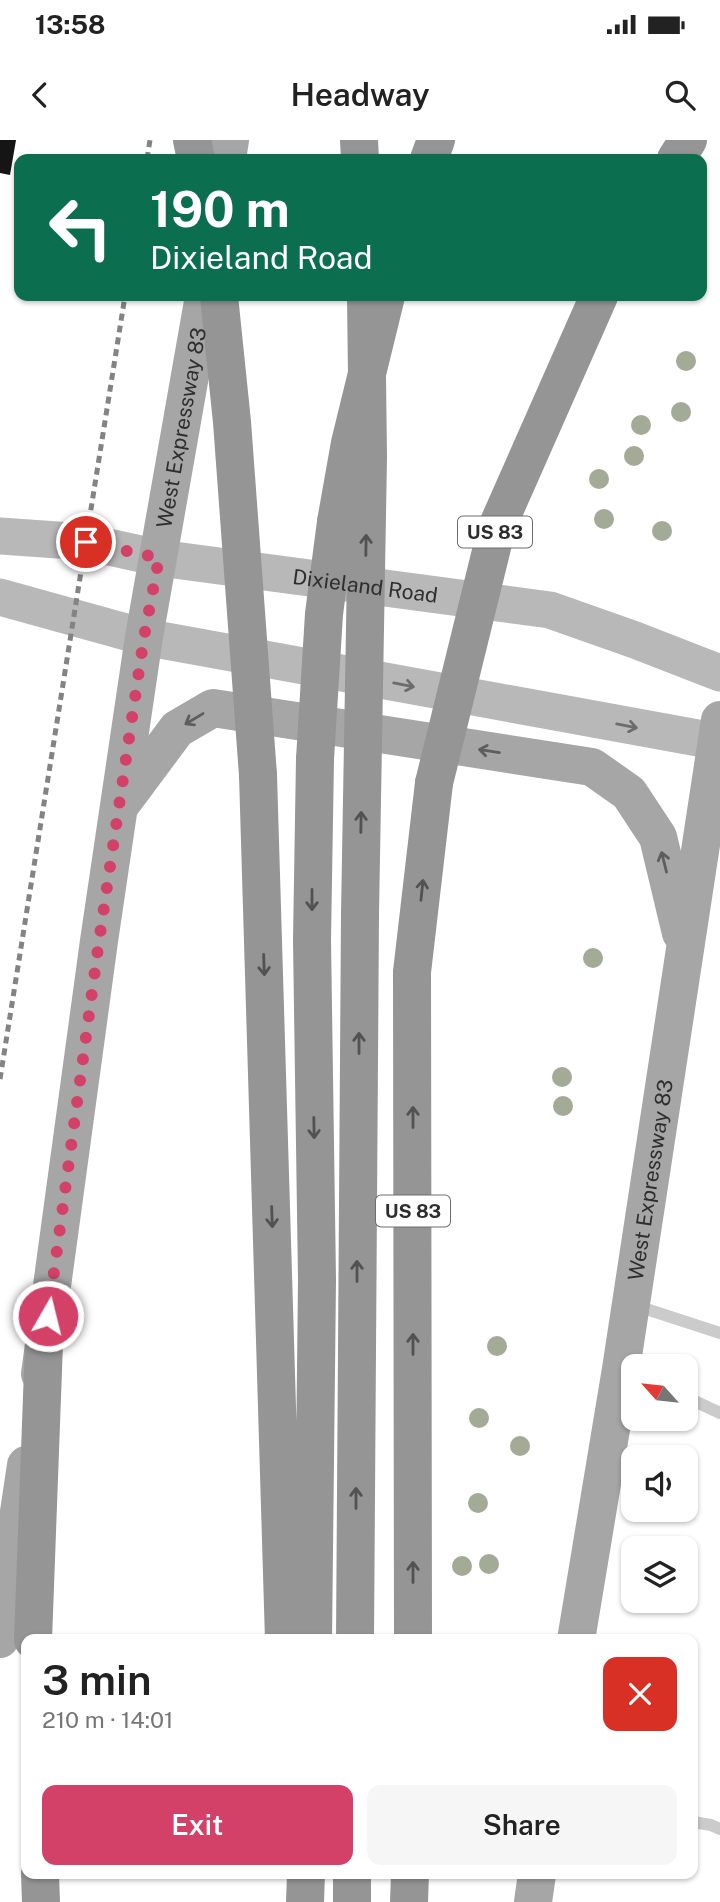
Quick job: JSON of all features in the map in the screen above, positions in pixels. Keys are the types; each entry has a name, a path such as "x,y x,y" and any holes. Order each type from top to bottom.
{"highway":[{"path":"220,301 232,422 258,775 284,1634"},
{"path":"355,1634 360,914 368,457 366,301"},
{"path":"313,1634 317,1320 312,919 314,759 324,614 336,522 353,431 385,301"},
{"name":"US 83","path":"413,1634 412,972 434,782 496,527 597,301"},
{"path":"33,1634 44,1343"},
{"path":"40,1879 41,1902"},
{"path":"287,1879 287,1902"},
{"path":"305,1902 306,1879"},
{"path":"352,1879 352,1902"},
{"path":"409,1902 410,1879"}],"main road":[{"name":"West Expressway 83","path":"0,1639 144,637 203,301"},
{"name":"Dixieland Road","path":"0,536 86,542 159,558 550,610 720,673"},
{"path":"0,597 144,637 719,735"},
{"path":"121,804 177,729 213,708 592,767 629,793 658,837 686,952"},
{"name":"West Expressway 83","path":"628,1354 631,1304 719,735"},
{"name":"West Expressway 83","path":"577,1634 621,1404"},
{"path":"533,1902 536,1879"}],"lane":[{"path":"631,1304 720,1333"},
{"path":"698,1403 720,1413"},
{"path":"698,1823 720,1829"}],"building":[{"path":"0,140 16,140 10,175 0,173"}],"railway":[{"path":"148,154 150,140"},
{"path":"0,1079 124,301"}],"route":[{"path":"48,1316 99,941 144,637 159,558 86,542"}]}
